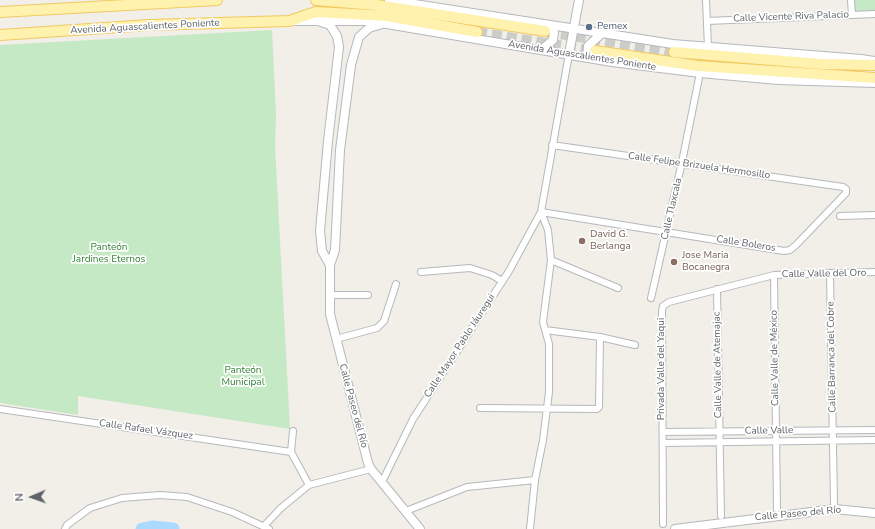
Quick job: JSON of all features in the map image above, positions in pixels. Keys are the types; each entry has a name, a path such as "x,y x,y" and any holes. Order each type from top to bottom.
{"main road":[{"path":"0,12 148,2 217,0"},
{"name":"Avenida Aguascalientes Poniente","path":"316,0 376,5 548,29"},
{"name":"Avenida Aguascalientes Poniente","path":"0,35 154,25 289,21 316,12 375,14 477,32"},
{"name":"Avenida Aguascalientes Poniente","path":"595,51 698,66 875,78"},
{"path":"674,52 821,64 875,65"}],"street":[{"name":"Avenida Aguascalientes Poniente","path":"389,0 548,29 574,30 708,48 875,61"},
{"path":"530,529 535,480 548,409 549,344 543,322 552,260 548,230 542,212 552,145 579,0"},
{"path":"706,0 708,48"},
{"path":"851,0 852,15"},
{"name":"Calle Vicente Riva Palacio","path":"706,21 875,14"},
{"name":"Avenida Aguascalientes Poniente","path":"289,21 348,20 383,23 587,58 700,73 778,80 875,83"},
{"name":"Calle Paseo del Río","path":"318,21 330,25 337,36 339,48 328,141 320,231 322,251 330,265"},
{"name":"Calle Paseo del Río","path":"383,23 369,28 359,37 351,65 340,150 335,250 330,265 330,314 371,470 420,529"},
{"path":"540,50 553,40 554,32 548,29"},
{"path":"587,58 588,46 601,34"},
{"name":"Calle Tlaxcala","path":"651,298 667,231 700,73"},
{"name":"Calle Felipe Brizuela Hermosillo","path":"552,145 682,162 843,187 846,189"},
{"name":"Calle Boleros","path":"667,231 784,251 790,250 846,193 846,189"},
{"path":"542,212 667,231"},
{"name":"Calle Mayor Pablo Jáuregui","path":"382,482 413,419 502,281 542,212"},
{"path":"840,216 875,215"},
{"path":"552,260 618,288"},
{"path":"421,272 470,268 492,275 502,281"},
{"name":"Calle Valle del Oro","path":"774,275 875,272"},
{"name":"Calle Barranca del Cobre","path":"830,273 834,430 834,503"},
{"name":"Privada Valle del Yaqui","path":"663,524 662,311 664,306 669,302 774,275"},
{"name":"Calle Valle de México","path":"774,275 777,509"},
{"path":"336,339 377,328 384,321 396,284"},
{"name":"Calle Valle de Atemajac","path":"717,289 720,516"},
{"path":"330,295 368,295"},
{"path":"545,330 600,337 635,345"},
{"path":"480,408 599,408 600,337"},
{"name":"Calle Rafael Vázquez","path":"0,409 291,452"},
{"name":"Calle Valle","path":"663,432 875,430"},
{"path":"293,431 291,452 309,485"},
{"name":"Calle Valle","path":"663,443 875,440"},
{"path":"65,529 67,525 90,508 122,498 160,495 187,497 232,512 266,527 281,508 309,485 371,470"},
{"path":"406,511 467,487 535,480"},
{"name":"Calle Paseo del Río","path":"674,529 835,509 875,513"}],"green space":[{"path":"853,0 875,0 875,11 854,12"},
{"name":"Panteón Jardines Eternos","path":"272,30 276,115 275,146 290,429 78,396 78,415 0,403 0,45"}],"waterway":[{"path":"142,529 152,527 173,529"}],"tunnel":[{"path":"477,32 595,51"},
{"path":"546,32 674,52"}],"place":[{"name":"Pemex","path":"589,27"},
{"name":"David G. Berlanga","path":"582,241"},
{"name":"Jose Maria Bocanegra","path":"674,262"}],"park label":[{"name":"Panteón Municipal","path":"243,376"}]}
